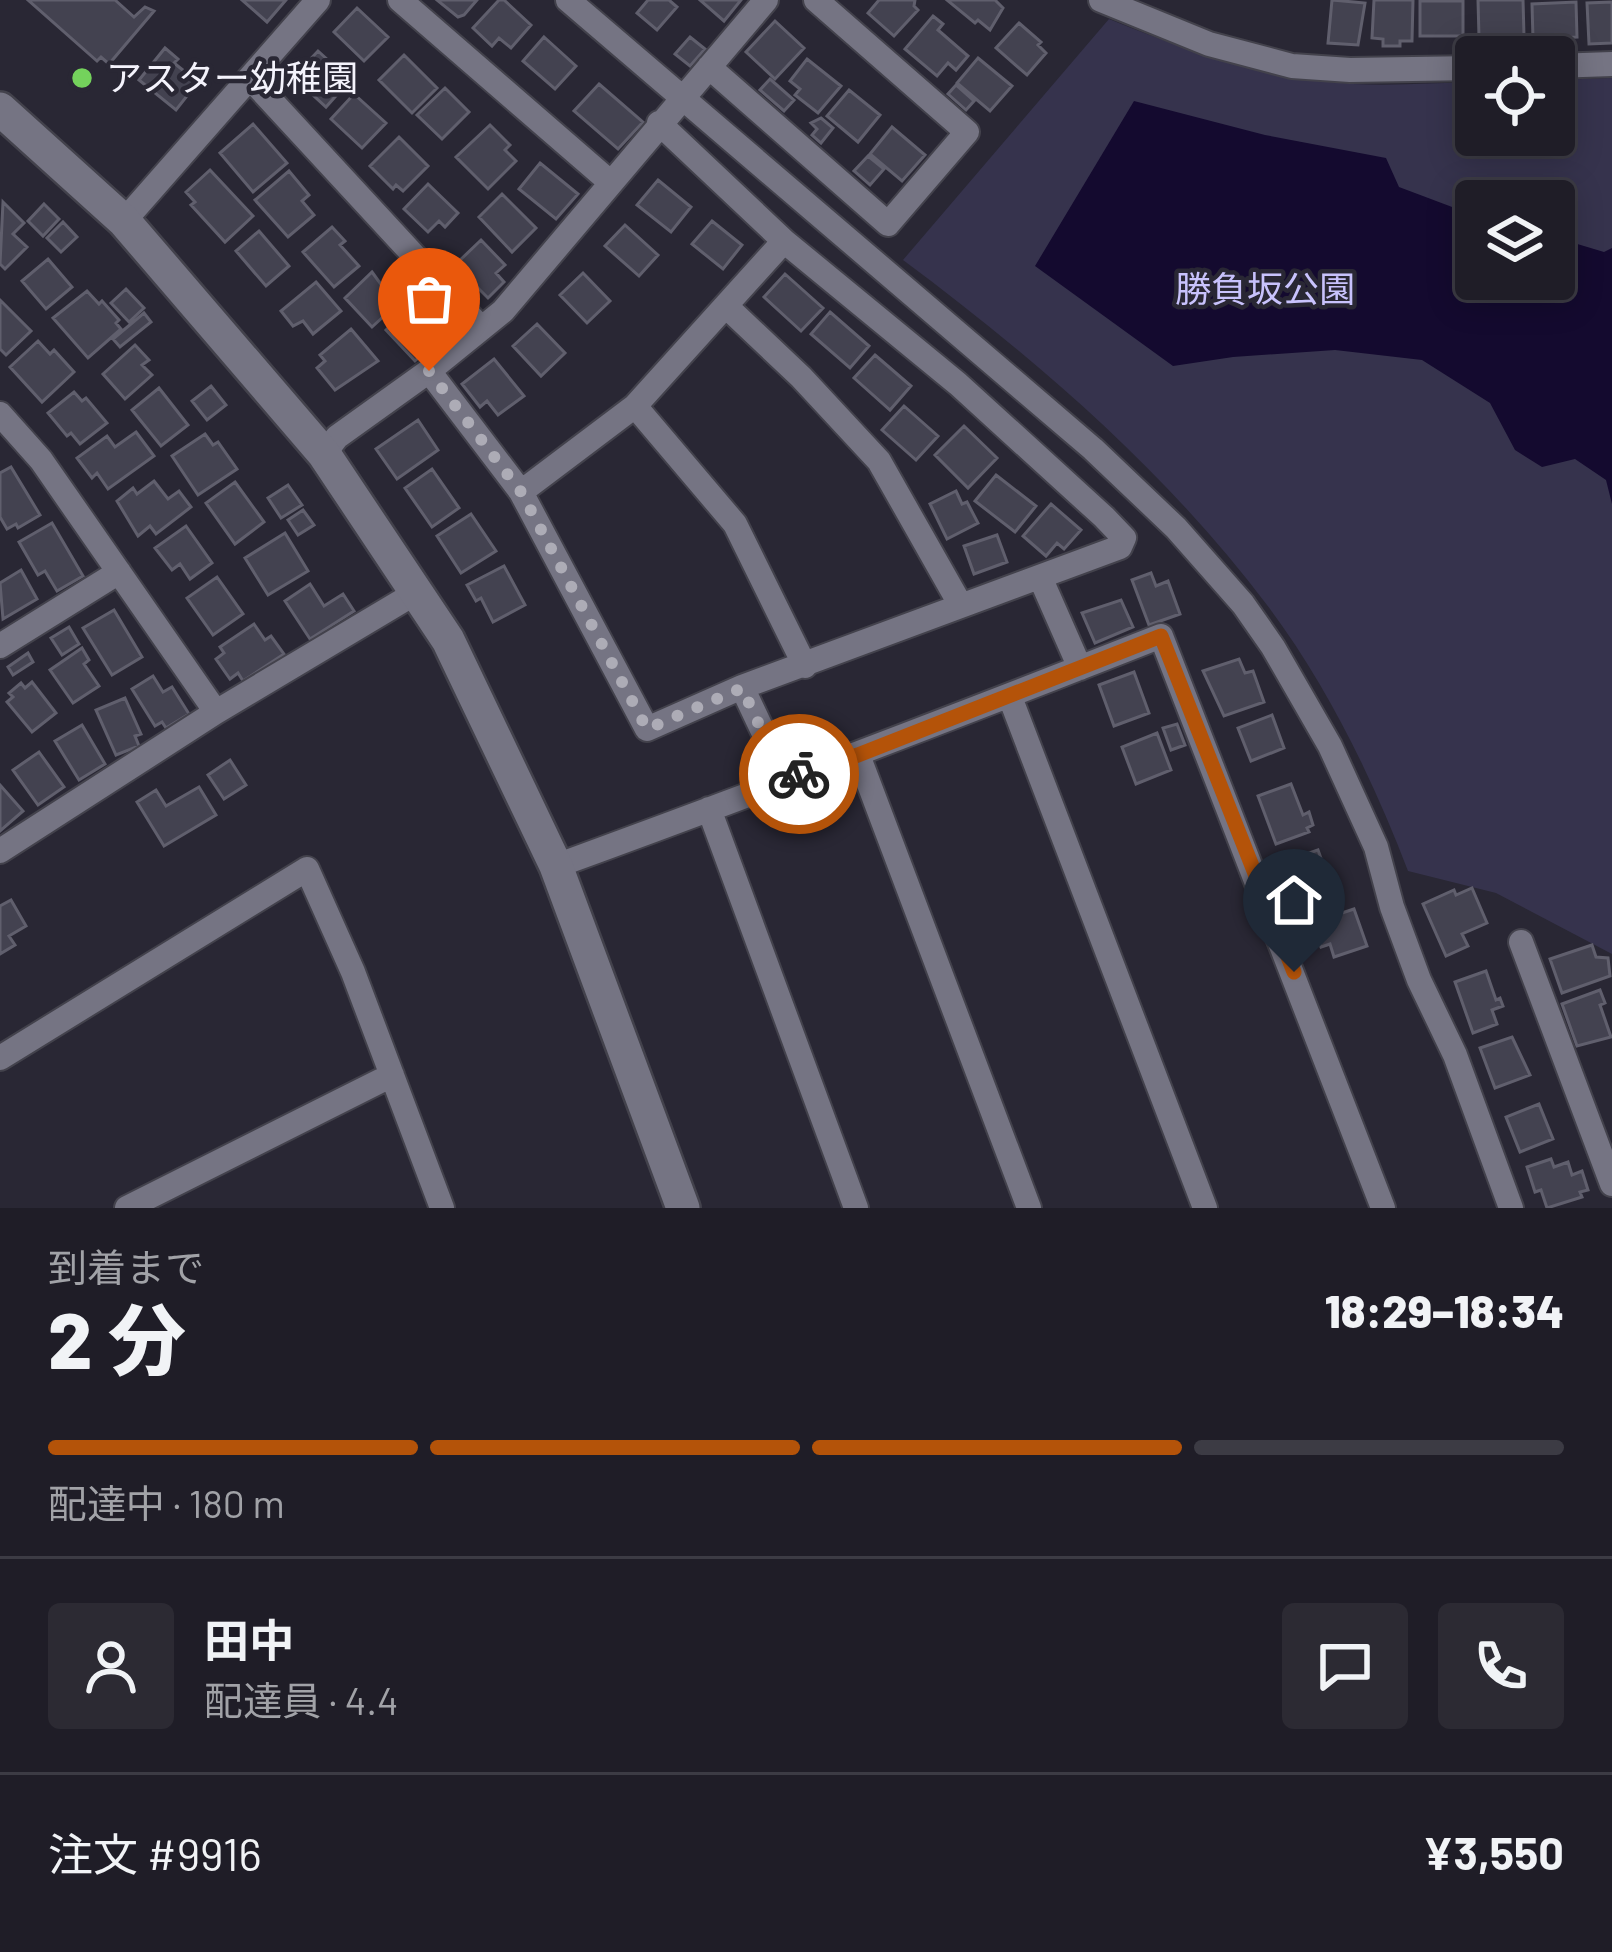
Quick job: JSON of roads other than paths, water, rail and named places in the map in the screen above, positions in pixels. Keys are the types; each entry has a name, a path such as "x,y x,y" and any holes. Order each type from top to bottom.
{"street":[{"path":"124,221 317,0"},
{"path":"400,0 610,182"},
{"path":"568,0 1093,449 1176,527 1243,604 1330,746 1367,827 1419,980 1455,1055 1511,1208"},
{"path":"324,454 337,437 503,311 766,0"},
{"path":"709,67 888,224 967,132 816,0"},
{"path":"1101,0 1209,44 1292,67 1455,68"},
{"path":"1575,65 1612,64"},
{"path":"251,79 480,327"},
{"path":"0,109 124,221 324,454 448,640 556,866 683,1208"},
{"path":"429,371 521,492 647,729 960,604 1120,547 1124,538 958,384 784,241 659,123"},
{"path":"521,492 635,406 784,241"},
{"path":"727,307 879,461 960,604"},
{"path":"635,406 735,524 805,666"},
{"path":"5,427 119,572 216,712"},
{"path":"0,646 119,572"},
{"path":"1040,577 1080,668"},
{"path":"0,851 216,712 417,592"},
{"path":"556,866 1161,636 1383,1208"},
{"path":"742,688 784,778"},
{"path":"1010,697 1205,1208"},
{"path":"858,755 1029,1208"},
{"path":"709,809 856,1208"},
{"path":"0,1058 307,868 353,972 442,1208"},
{"path":"1522,942 1612,1184"},
{"path":"128,1208 392,1075"}],"place":[{"name":"アスター幼稚園","path":"82,78"}],"park label":[{"name":"勝負坂公園","path":"1265,289"}]}
